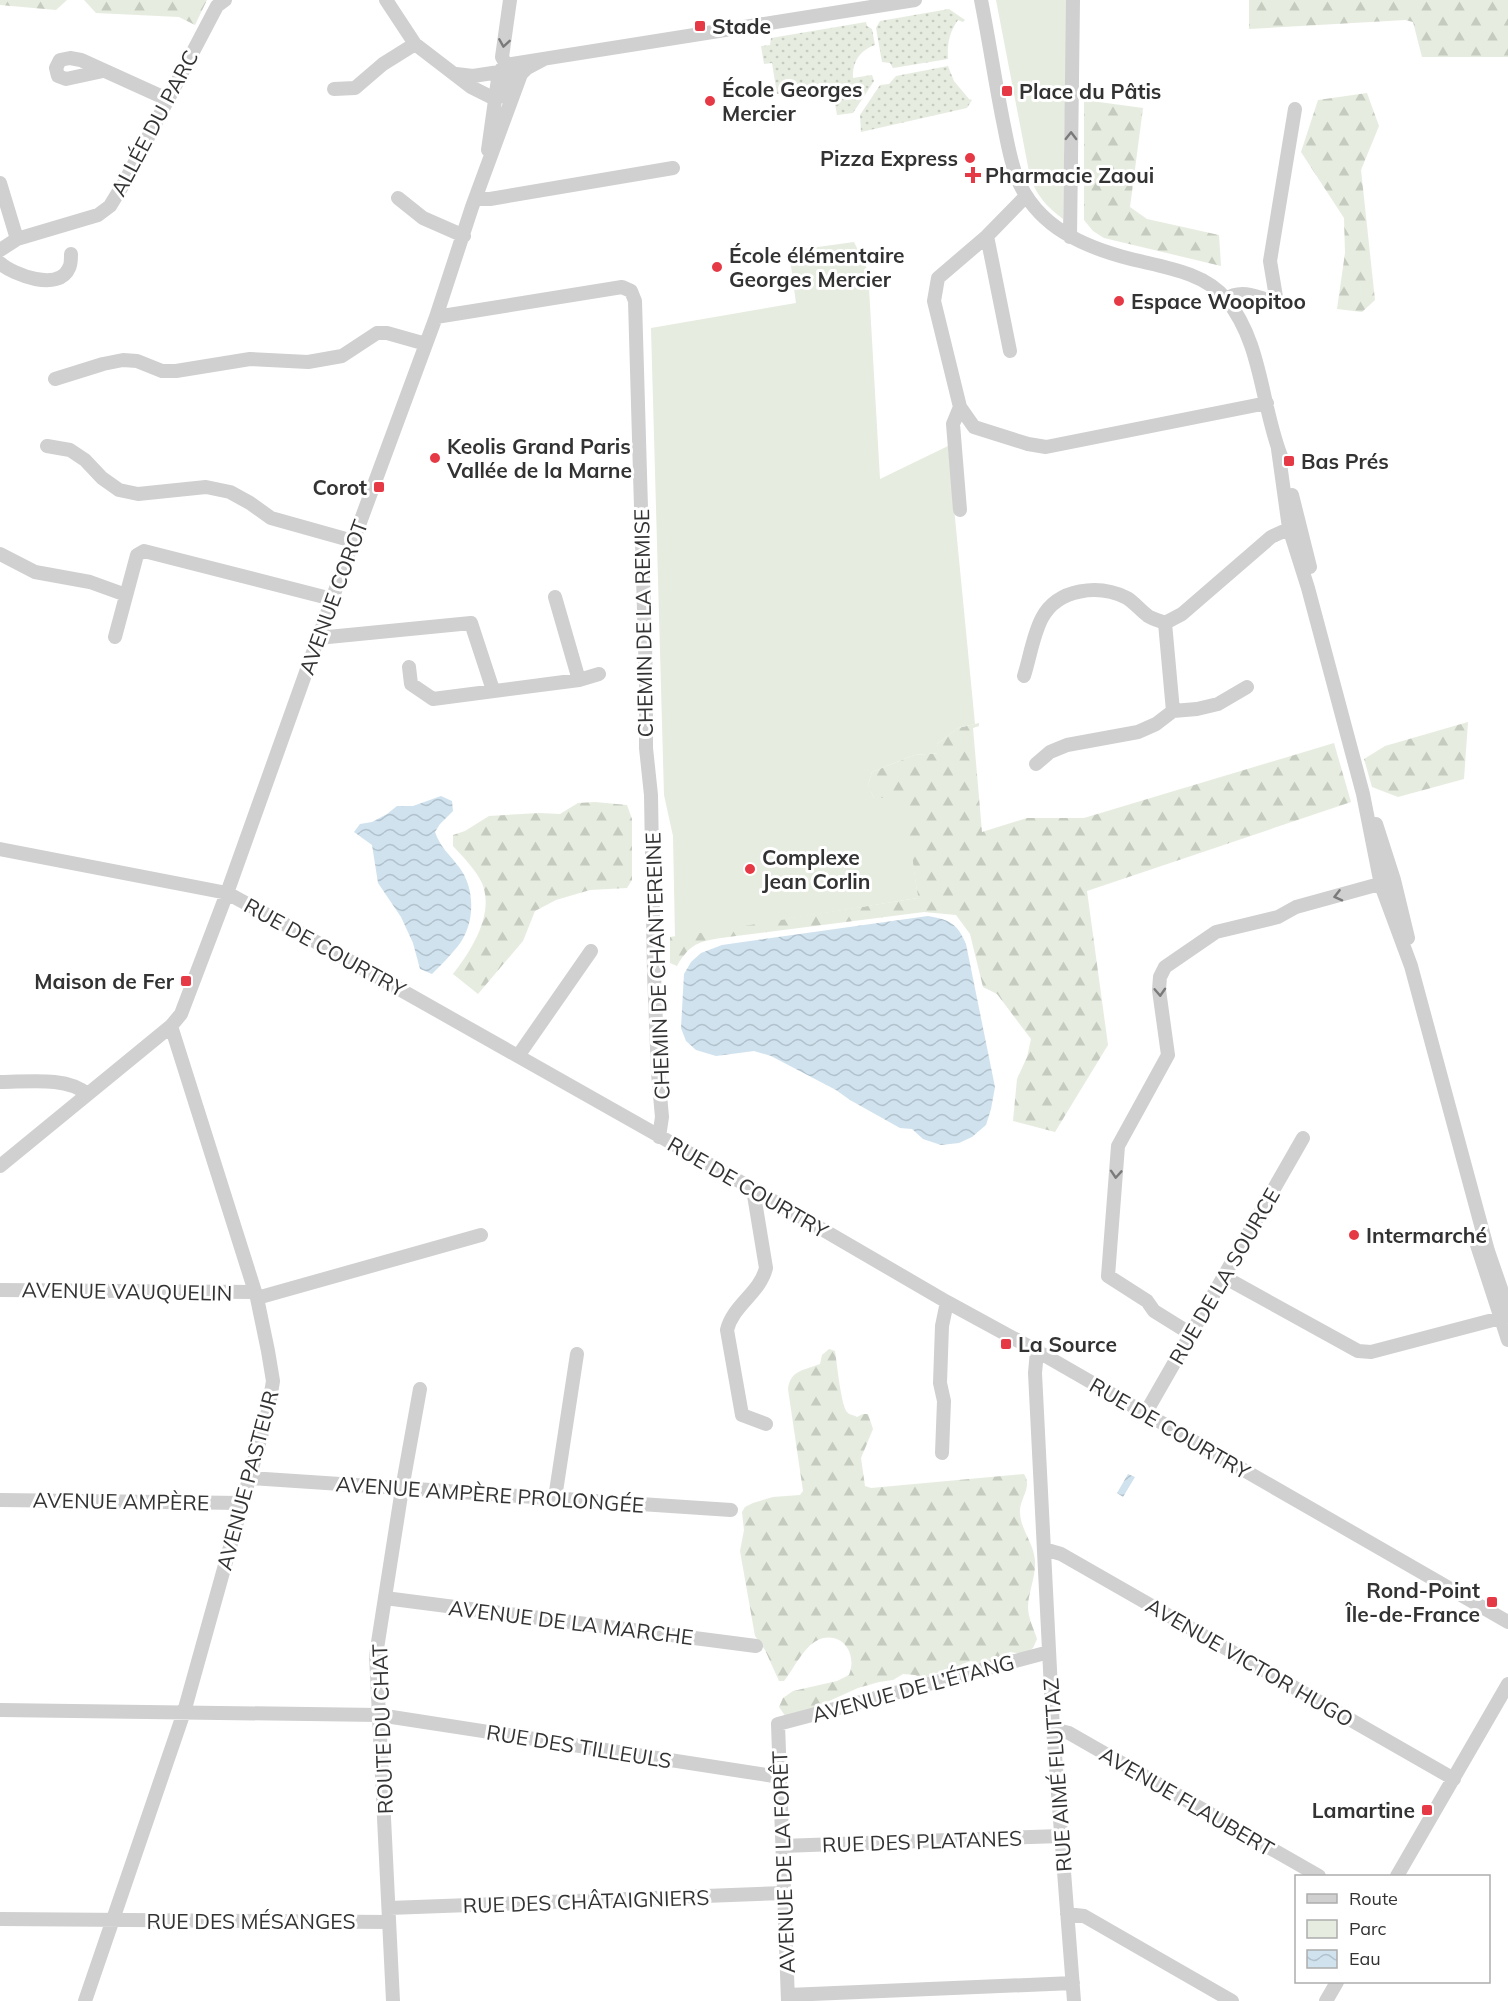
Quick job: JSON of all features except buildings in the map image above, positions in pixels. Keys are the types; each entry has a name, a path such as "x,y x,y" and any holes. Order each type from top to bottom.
{"street":[{"name":"ALLÉE DU PARC","path":"0,250 17,239 98,215 110,206 217,6 225,0"},
{"path":"386,0 415,44 471,87 495,99"},
{"path":"506,121 503,108 510,78 502,69 502,57 510,0"},
{"path":"456,74 473,76 529,60 915,0"},
{"path":"981,0 1009,153 1017,178 1026,196 1038,212 1070,237 1102,251 1193,276 1213,286 1226,299 1242,322 1267,403 1316,614 1363,794 1375,818 1388,883 1408,942 1411,966 1462,1154 1478,1248 1505,1314 1508,1340"},
{"path":"1070,237 1072,0"},
{"path":"334,89 355,88 383,64 415,44"},
{"path":"502,69 521,74 544,59"},
{"name":"AVENUE COROT","path":"227,893 464,236 490,142 495,99 502,69"},
{"path":"103,71 167,99"},
{"name":"AVENUE COROT","path":"476,198 506,121 521,74"},
{"path":"1226,299 1233,294 1244,293 1277,303 1270,261 1295,109"},
{"path":"476,198 490,199 673,168"},
{"path":"0,183 17,239"},
{"path":"1026,196 987,236 939,278 934,301 960,407 974,427 1028,444 1046,447 1267,403"},
{"path":"398,198 423,218 464,236"},
{"path":"987,236 1010,351"},
{"path":"0,263 8,270 48,281 62,277 69,269 71,254"},
{"name":"CHEMIN DE LA REMISE","path":"436,317 622,287 631,291 635,301 646,748 651,795"},
{"path":"55,379 123,360 137,361 162,371 176,371 250,359 308,362 342,356 377,333 387,333 426,344"},
{"path":"960,407 953,424 960,510"},
{"path":"47,446 70,450 119,490 138,494 206,487 230,492 271,518 353,541"},
{"path":"1165,623 1182,614 1271,537 1295,526"},
{"path":"115,637 137,555 144,551 332,599"},
{"path":"0,554 35,572 90,582 126,595"},
{"path":"1024,676 1042,618 1055,603 1072,593 1090,589 1111,592 1129,599 1148,616 1165,623"},
{"path":"555,597 579,680"},
{"path":"318,638 471,622 494,690"},
{"path":"1165,623 1173,711"},
{"path":"409,667 411,684 433,699 579,680 598,674"},
{"path":"1036,764 1050,752 1067,745 1138,732 1156,724 1173,711 1218,704 1246,687"},
{"name":"CHEMIN DE CHANTEREINE","path":"651,795 654,973 662,1117 659,1137"},
{"path":"0,840 19,853"},
{"name":"RUE DE COURTRY","path":"0,849 227,893 753,1189 1508,1622"},
{"path":"1191,1334 1154,1311 1148,1301 1108,1276 1118,1146 1168,1054 1159,990 1160,977 1166,966 1216,932 1278,917 1296,907 1388,883"},
{"path":"0,1167 171,1026 181,1014 227,893"},
{"path":"518,1056 591,951"},
{"name":"AVENUE PASTEUR","path":"85,2001 184,1712 272,1397 273,1381 256,1295 171,1026"},
{"path":"0,1082 65,1083 78,1086 87,1094"},
{"name":"RUE DE LA SOURCE","path":"1145,1414 1303,1138"},
{"path":"753,1189 766,1268 763,1280 729,1320 727,1330 742,1415 766,1424"},
{"name":"AVENUE VAUQUELIN","path":"0,1290 256,1295 481,1235"},
{"path":"1224,1278 1358,1351 1371,1352 1505,1314"},
{"path":"942,1453 944,1401 940,1372 942,1326 947,1302"},
{"name":"RUE AIMÉ FLUTTAZ","path":"1037,1351 1035,1374 1053,1729 1074,2001"},
{"path":"555,1498 578,1354"},
{"name":"ROUTE DU CHAT","path":"393,2001 376,1655 420,1389"},
{"name":"AVENUE AMPÈRE PROLONGÉE","path":"249,1478 731,1510"},
{"name":"AVENUE AMPÈRE","path":"0,1500 242,1503"},
{"name":"AVENUE VICTOR HUGO","path":"1044,1549 1061,1554 1454,1779"},
{"name":"AVENUE DE LA MARCHE","path":"385,1598 756,1646"},
{"name":"AVENUE DE L’ÉTANG","path":"778,1724 1049,1652"},
{"path":"1398,1875 1508,1684"},
{"name":"RUE DES TILLEULS","path":"0,1710 379,1715 780,1777"},
{"name":"AVENUE DE LA FORÊT","path":"778,1724 788,1998"},
{"name":"AVENUE FLAUBERT","path":"1053,1729 1070,1733 1317,1875"},
{"name":"RUE DES PLATANES","path":"782,1846 1061,1836"},
{"name":"RUE DES CHÂTAIGNIERS","path":"389,1915 784,1893"},
{"path":"1067,1914 1084,1916 1232,2001"},
{"name":"RUE DES MÉSANGES","path":"0,1919 113,1920 389,1915"},
{"path":"788,1998 1073,1983"},
{"path":"1326,2001 1336,1983"}],"green space":[{"path":"0,0 67,0 56,10 0,5"},
{"path":"84,0 207,0 195,25 179,17 96,13"},
{"path":"996,0 1067,0 1063,219 1043,201 1030,177"},
{"path":"1249,0 1508,0 1508,57 1422,57 1413,22 1405,20 1249,29"},
{"path":"949,9 965,20 963,22 958,20 952,29 948,43 948,59 893,68 890,63 882,62 876,28 880,21"},
{"path":"866,22 867,26 872,29 875,45 858,57 853,78 872,75 874,81 853,113 837,115 832,86 777,94 772,63 764,64 761,46 770,45 771,38"},
{"path":"948,66 954,81 972,100 967,108 861,132 860,115 880,85 889,84 896,76"},
{"path":"1367,93 1379,126 1361,170 1375,300 1362,312 1337,309 1345,253 1344,218 1301,152 1318,100"},
{"path":"1084,100 1143,108 1130,207 1147,219 1219,235 1221,266 1104,238 1093,231 1084,220"},
{"path":"854,242 868,271 880,479 948,446 975,724 958,728 937,744 940,753 914,755 872,772 868,785 874,798 904,798 918,898 675,937 673,836 664,795 651,328 796,303 789,251"},
{"path":"1468,722 1464,779 1398,797 1372,787 1364,759 1385,746"},
{"path":"979,723 979,726 973,728 982,832 1027,818 1084,818 1334,743 1351,802 1087,891 1108,1045 1055,1132 1013,1121 1017,1079 1027,1057 1031,1039 997,994 983,987 970,934 956,915 924,912 719,938 704,941 692,947 677,966 670,963 670,937 918,898 903,798 874,798 868,785 872,772 914,755 939,753 937,744 958,728"},
{"path":"578,803 627,805 632,819 632,880 627,888 590,890 556,900 535,911 523,941 478,994 453,974 479,932 485,907 485,895 476,873 453,846 453,835 465,831 489,816 560,814"},
{"path":"829,1349 835,1351 841,1394 846,1409 849,1414 857,1417 868,1414 873,1429 861,1458 865,1486 871,1488 1024,1474 1027,1484 1020,1513 1035,1561 1028,1607 1037,1639 1033,1648 1024,1654 1010,1652 984,1664 971,1661 962,1664 957,1669 939,1672 923,1679 915,1675 903,1674 893,1680 858,1688 798,1715 786,1717 779,1707 783,1698 793,1691 837,1681 849,1675 851,1659 846,1646 840,1641 834,1638 818,1640 803,1653 784,1681 779,1681 765,1650 755,1636 740,1551 744,1530 742,1512 745,1507 753,1503 773,1497 800,1495 803,1491 789,1383 795,1374 820,1364 822,1355"}],"water":[{"path":"441,796 452,801 453,811 435,832 442,847 465,876 471,896 471,907 468,928 464,937 432,974 420,969 413,943 401,917 378,883 372,845 354,832 360,824 372,822 397,806 413,806"},
{"path":"928,916 952,924 966,944 995,1087 986,1125 972,1137 959,1143 941,1145 923,1139 912,1129 900,1128 836,1090 771,1056 754,1051 716,1056 696,1050 686,1041 681,1028 684,974 691,962 701,953 722,945"},
{"path":"1128,1474 1135,1477 1123,1497 1117,1493"}],"place":[{"name":"Stade","path":"700,26"},
{"name":"Place du Pâtis","path":"1007,91"},
{"name":"École Georges Mercier","path":"710,101"},
{"name":"Pizza Express","path":"970,158"},
{"name":"Pharmacie Zaoui","path":"973,175"},
{"name":"École élémentaire Georges Mercier","path":"717,267"},
{"name":"Espace Woopitoo","path":"1119,301"},
{"name":"Keolis Grand Paris Vallée de la Marne","path":"435,458"},
{"name":"Bas Prés","path":"1289,461"},
{"name":"Corot","path":"379,487"},
{"name":"Complexe Jean Corlin","path":"750,869"},
{"name":"Maison de Fer","path":"186,981"},
{"name":"Intermarché","path":"1354,1235"},
{"name":"La Source","path":"1006,1344"},
{"name":"Rond-Point Île-de-France","path":"1492,1602"},
{"name":"Lamartine","path":"1427,1810"}]}
